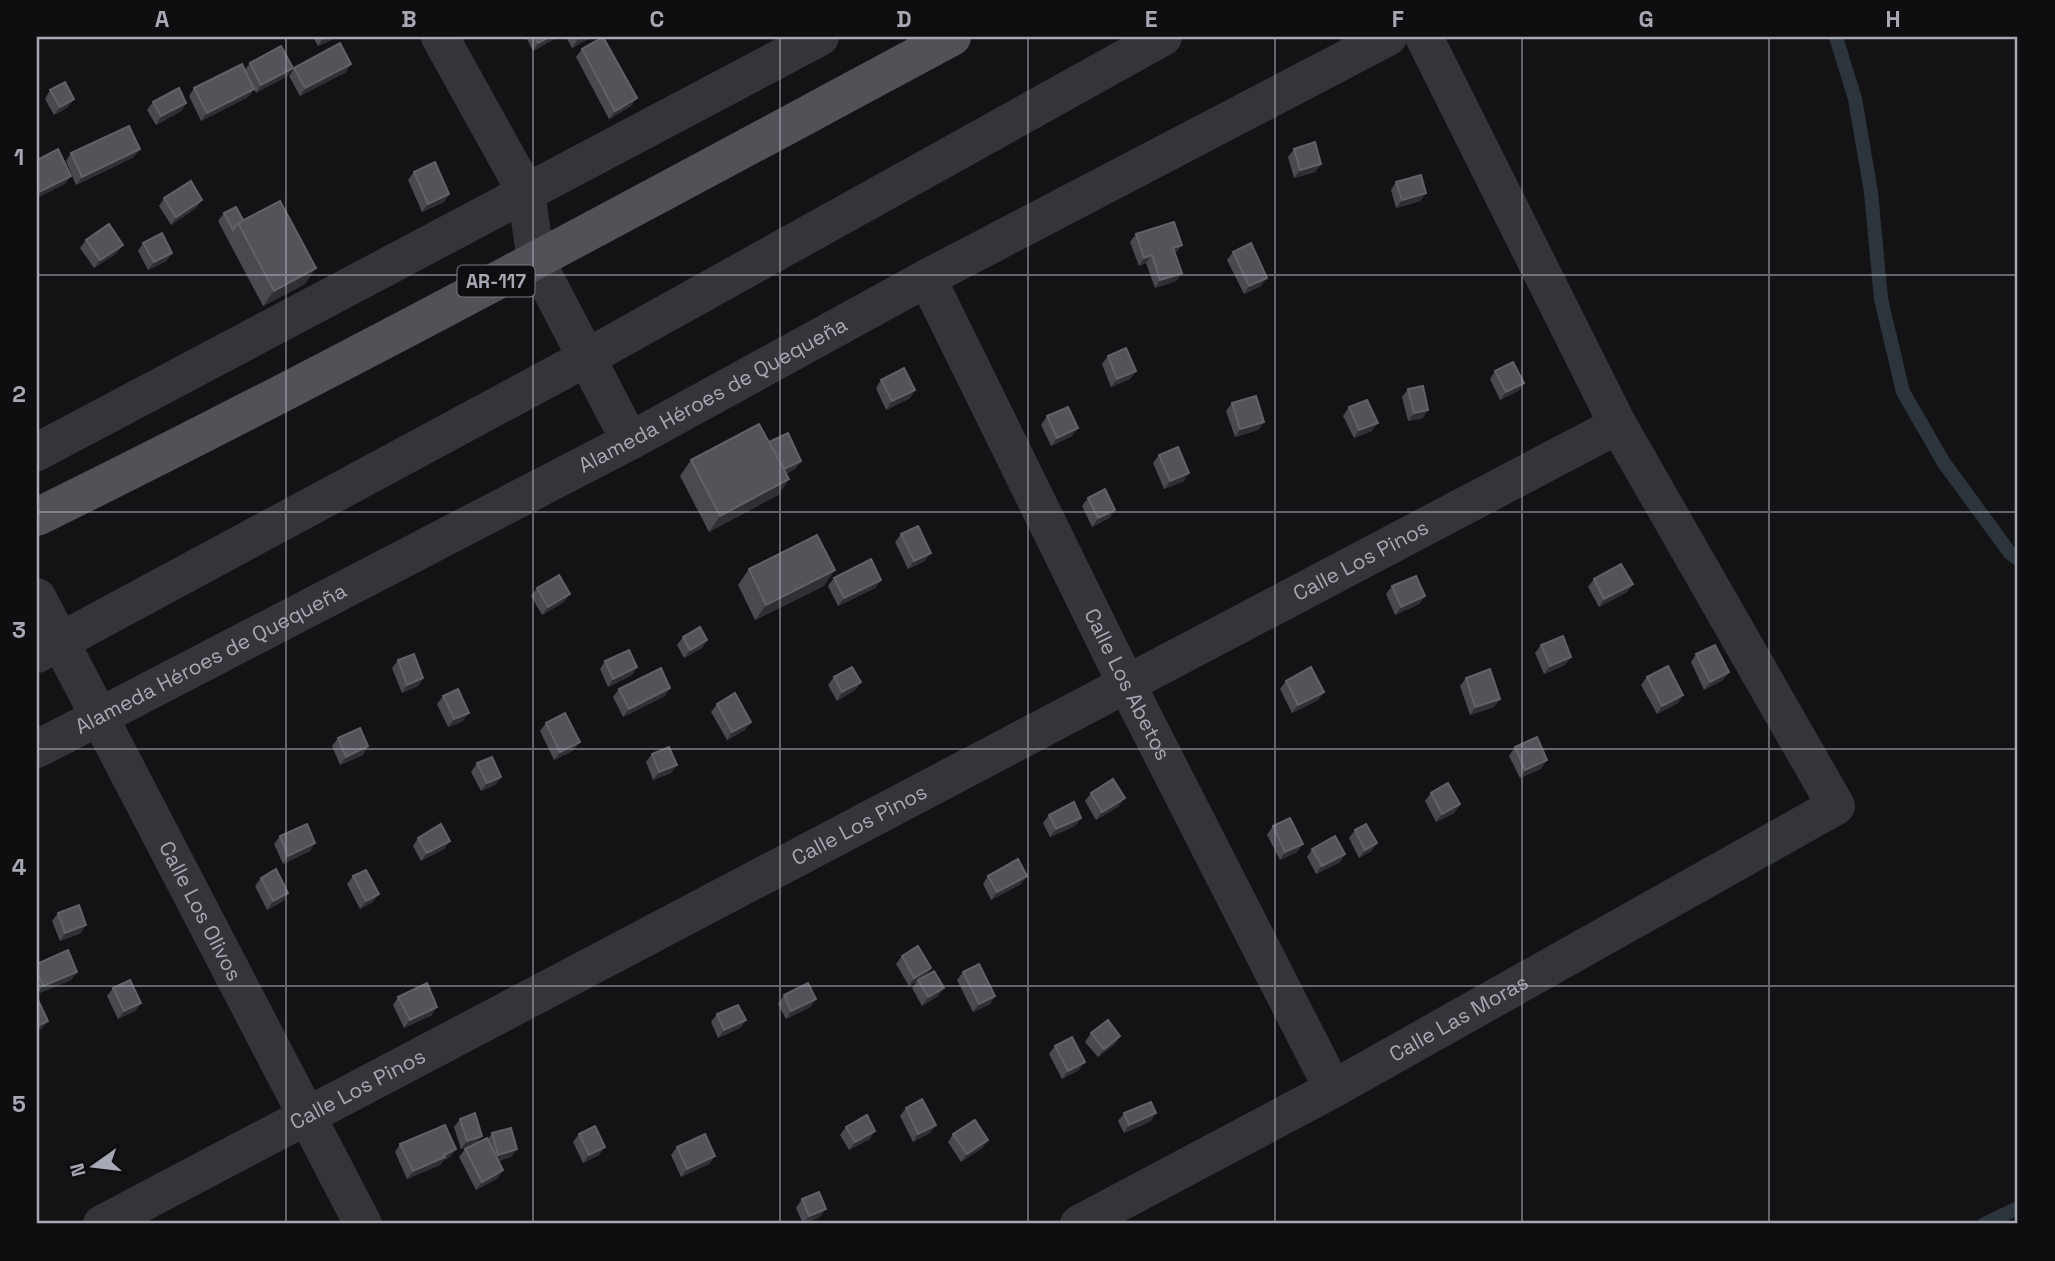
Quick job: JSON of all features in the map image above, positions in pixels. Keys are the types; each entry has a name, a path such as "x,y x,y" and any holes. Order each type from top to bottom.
{"main road":[{"name":"AR-117","path":"37,517 182,446 536,261 952,37"}],"street":[{"path":"440,37 526,192 536,261 630,441"},
{"path":"37,452 820,37"},
{"path":"48,648 586,358 1163,37"},
{"name":"Alameda Héroes de Quequeña","path":"37,749 630,441 928,278 1388,37"},
{"path":"1424,37 1618,425"},
{"name":"Calle Los Abetos","path":"928,278 1127,685 1333,1089"},
{"name":"Calle Los Pinos","path":"102,1224 1618,425"},
{"name":"Calle Las Moras","path":"1079,1224 1333,1089 1836,806 1618,425"},
{"name":"Calle Los Olivos","path":"37,597 48,648 99,717 363,1224"}],"building":[{"path":"535,37 549,37 538,43"},
{"path":"603,37 637,98 615,111 582,49"},
{"path":"340,43 351,64 305,88 294,68"},
{"path":"281,46 293,68 261,85 250,63"},
{"path":"242,64 254,89 207,113 194,88"},
{"path":"65,82 74,99 60,107 50,90"},
{"path":"179,88 186,103 161,116 153,102"},
{"path":"129,126 140,149 82,177 71,153"},
{"path":"1315,142 1321,164 1300,170 1294,149"},
{"path":"58,149 71,176 37,193 37,160"},
{"path":"435,162 449,194 428,204 414,172"},
{"path":"1421,175 1426,193 1402,200 1396,182"},
{"path":"191,181 202,200 176,217 164,198"},
{"path":"280,201 316,268 274,291 238,223"},
{"path":"236,207 243,220 233,230 224,213"},
{"path":"1174,222 1182,245 1173,248 1182,273 1160,280 1152,255 1144,258 1136,234"},
{"path":"109,224 123,245 100,260 86,240"},
{"path":"162,233 172,253 154,262 143,243"},
{"path":"1251,243 1267,278 1249,286 1233,252"},
{"path":"1126,348 1136,371 1117,379 1108,356"},
{"path":"1513,362 1524,383 1506,392 1495,371"},
{"path":"904,368 915,390 892,401 881,380"},
{"path":"1423,386 1428,410 1414,413 1408,389"},
{"path":"1256,396 1264,422 1240,429 1232,403"},
{"path":"1367,400 1378,423 1359,430 1349,407"},
{"path":"1068,407 1078,428 1057,438 1047,416"},
{"path":"759,424 789,479 720,516 691,460"},
{"path":"788,433 801,461 784,469 769,442"},
{"path":"1178,447 1189,473 1170,481 1159,455"},
{"path":"1105,489 1115,510 1098,518 1088,498"},
{"path":"918,526 931,553 914,561 901,534"},
{"path":"817,535 835,570 766,605 749,569"},
{"path":"871,559 881,580 844,598 834,578"},
{"path":"1621,564 1633,584 1604,599 1594,579"},
{"path":"559,575 570,594 548,607 537,588"},
{"path":"1416,576 1425,596 1401,607 1392,586"},
{"path":"700,627 707,640 690,650 683,637"},
{"path":"1563,636 1571,657 1550,666 1541,645"},
{"path":"1715,645 1729,672 1710,682 1696,654"},
{"path":"629,650 637,667 613,679 605,661"},
{"path":"414,654 423,678 407,685 398,660"},
{"path":"1668,666 1683,695 1662,706 1647,677"},
{"path":"852,667 861,682 842,692 834,677"},
{"path":"1311,667 1324,692 1298,705 1286,681"},
{"path":"661,668 670,688 629,709 619,689"},
{"path":"1490,669 1500,699 1475,707 1466,678"},
{"path":"458,689 469,713 454,719 443,696"},
{"path":"735,693 751,722 732,732 717,704"},
{"path":"565,713 580,742 560,752 546,723"},
{"path":"360,728 368,746 346,757 338,738"},
{"path":"1537,737 1547,760 1525,770 1515,747"},
{"path":"669,747 677,765 659,772 652,754"},
{"path":"492,757 501,777 487,783 477,763"},
{"path":"1113,779 1125,798 1102,812 1091,793"},
{"path":"1448,783 1460,804 1442,814 1431,793"},
{"path":"1074,802 1081,818 1056,829 1049,815"},
{"path":"1290,818 1303,844 1285,852 1273,826"},
{"path":"307,824 315,843 288,856 280,836"},
{"path":"441,824 450,841 427,853 418,838"},
{"path":"1366,824 1377,843 1365,850 1355,830"},
{"path":"1335,836 1345,854 1322,866 1312,849"},
{"path":"1018,859 1027,876 997,892 988,876"},
{"path":"276,869 288,893 273,901 261,878"},
{"path":"366,870 379,894 366,901 353,876"},
{"path":"79,905 86,925 65,933 58,913"},
{"path":"918,946 931,968 914,978 902,956"},
{"path":"68,950 77,972 43,986 37,972 37,964"},
{"path":"979,964 995,996 979,1004 963,972"},
{"path":"934,971 944,988 928,997 918,980"},
{"path":"130,980 141,1003 124,1011 113,988"},
{"path":"427,983 437,1007 410,1020 398,997"},
{"path":"808,983 816,999 791,1011 784,995"},
{"path":"37,998 48,1021 37,1026"},
{"path":"738,1005 746,1020 724,1030 717,1014"},
{"path":"1108,1020 1120,1036 1104,1049 1091,1033"},
{"path":"1072,1037 1085,1062 1068,1071 1055,1046"},
{"path":"922,1099 936,1125 918,1134 906,1108"},
{"path":"1151,1102 1156,1113 1129,1125 1124,1113"},
{"path":"475,1113 482,1136 467,1141 460,1119"},
{"path":"867,1115 875,1131 855,1142 846,1127"},
{"path":"975,1120 988,1140 967,1154 953,1134"},
{"path":"445,1125 456,1149 444,1155 445,1157 413,1171 400,1144"},
{"path":"595,1126 605,1147 589,1155 579,1134"},
{"path":"511,1128 517,1149 498,1155 492,1133"},
{"path":"705,1134 715,1156 687,1169 677,1147"},
{"path":"487,1138 503,1170 482,1182 465,1149"},
{"path":"819,1192 826,1209 809,1216 802,1199"}],"waterway":[{"path":"1836,37 1855,99 1871,192 1881,299 1903,392 1944,463 2010,553 2018,559"},
{"path":"1984,1224 2018,1208"}]}
